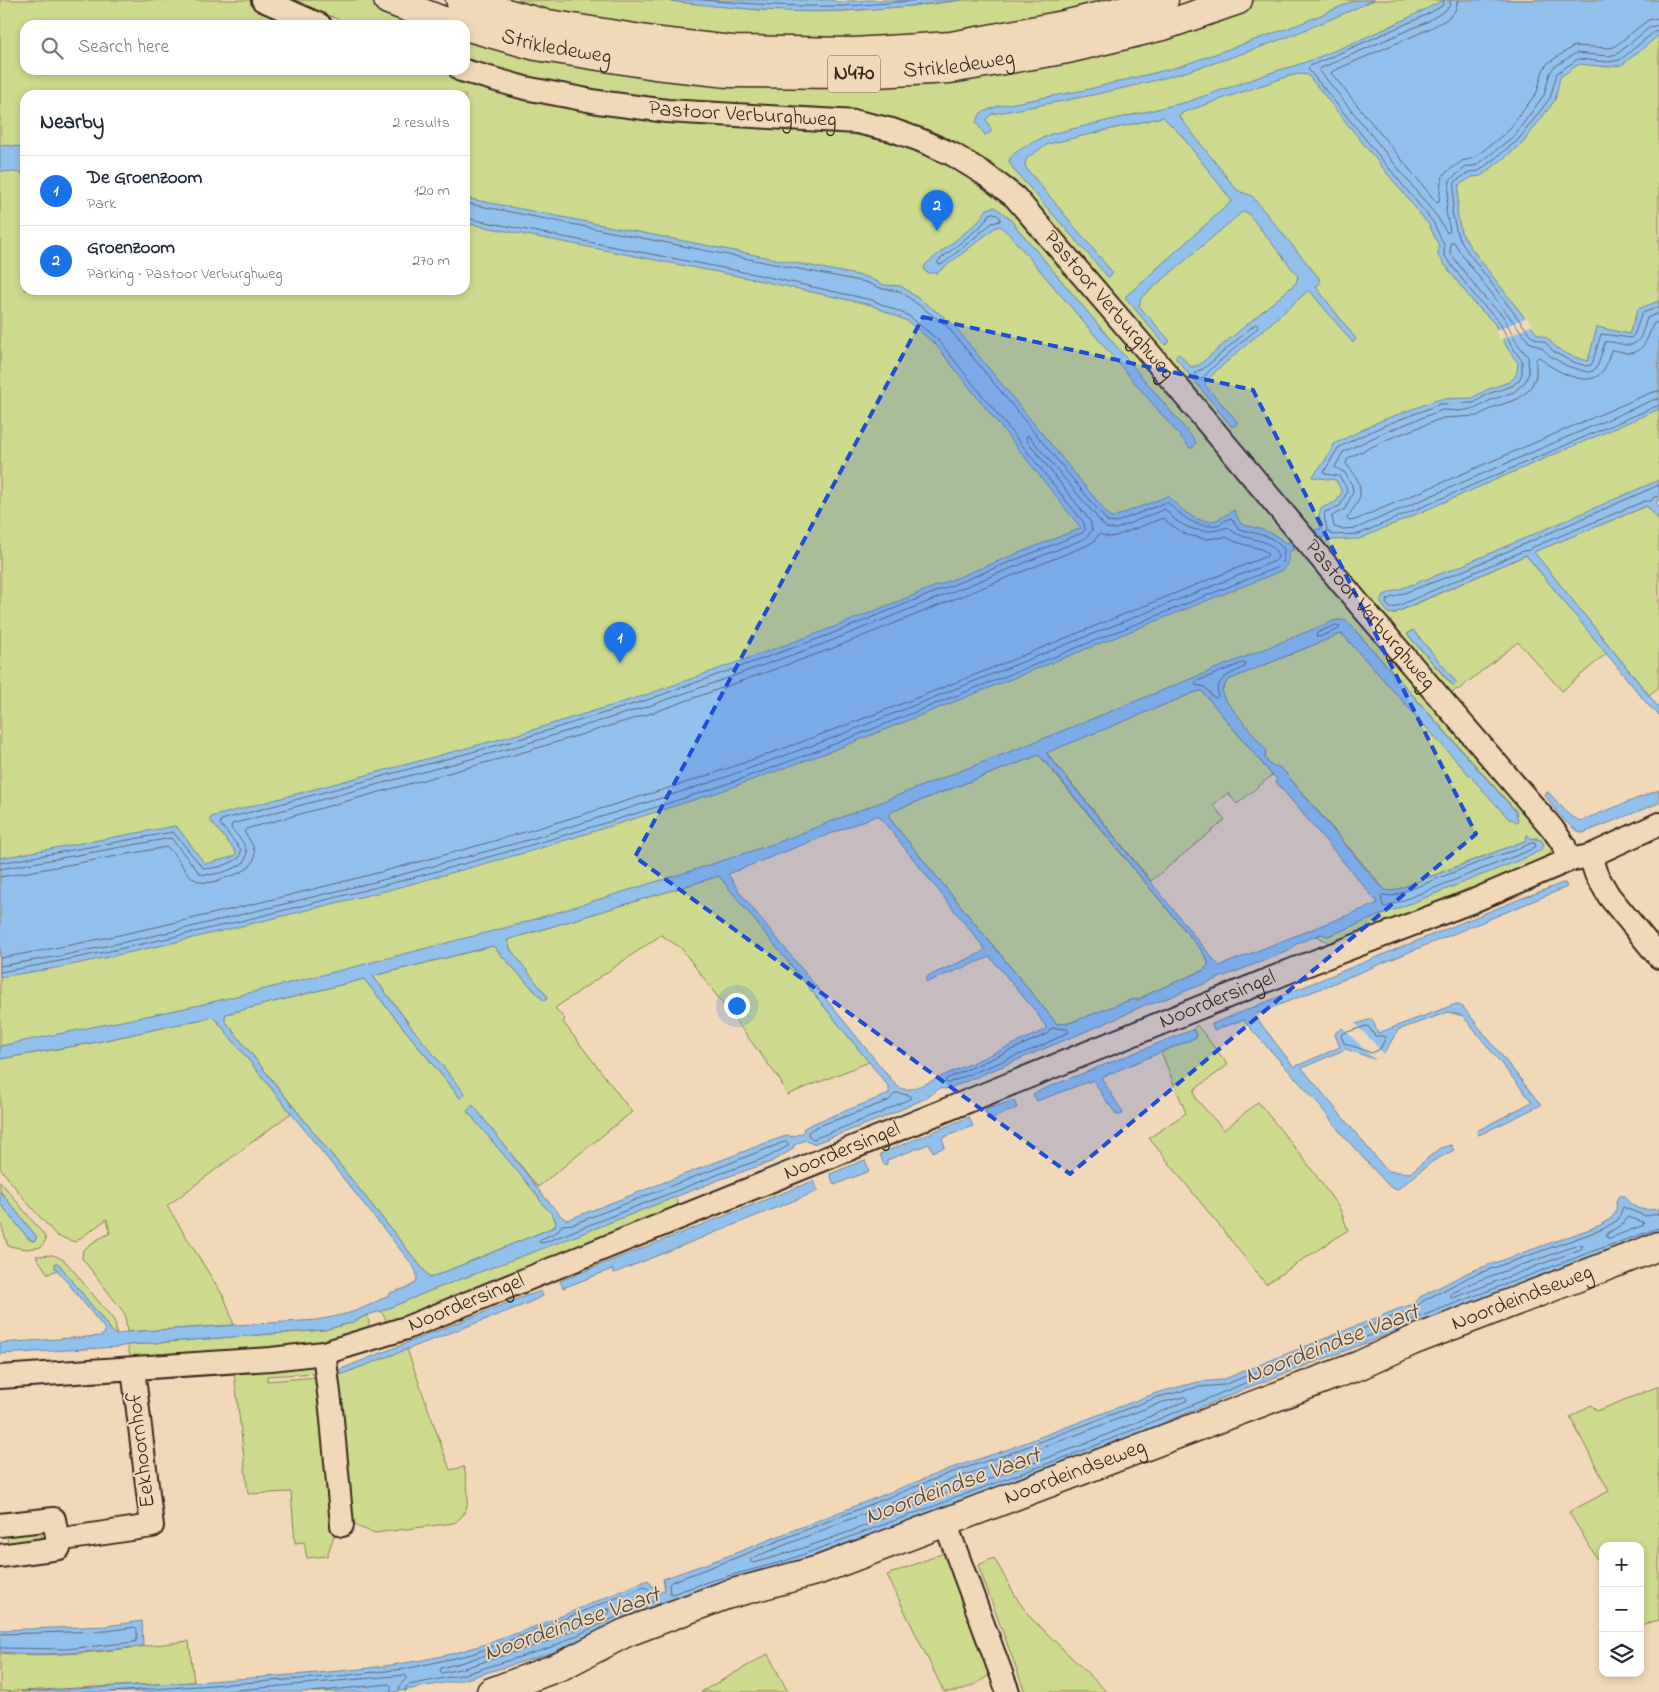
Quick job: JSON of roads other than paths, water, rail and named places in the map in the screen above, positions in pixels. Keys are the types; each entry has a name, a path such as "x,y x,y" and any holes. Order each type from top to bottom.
{"main road":[{"path":"388,0 441,20"},
{"name":"Strikledeweg","path":"460,0 542,23 660,42 732,50 854,52 951,46 1064,25 1164,0"},
{"name":"Strikledeweg","path":"470,27 536,46 655,65 728,73 856,74 950,69 1068,49 1162,26 1238,0"},
{"name":"Noordeindseweg","path":"490,1692 561,1666 625,1633 726,1595 819,1570 1360,1366 1412,1341 1659,1246"}],"street":[{"path":"263,0 309,20"},
{"name":"Pastoor Verburghweg","path":"470,73 525,88 598,102 650,109 857,122 892,130 920,140 952,154 983,173 1015,197 1124,323 1360,605 1552,828 1564,845 1596,874 1609,896 1659,957"},
{"name":"Noordersingel","path":"0,1377 271,1359 324,1353 406,1328 1295,969 1580,858 1659,824"},
{"path":"324,1353 332,1409 342,1525"},
{"name":"Eekhoornhof","path":"0,1556 59,1548 58,1540 152,1526 133,1369"},
{"path":"0,1525 54,1519 58,1540"},
{"path":"945,1522 1008,1692"}],"water":[{"path":"661,0 834,0 836,2 962,0 888,8 798,12"},
{"path":"1356,0 1374,0 1281,39 1185,72 1113,90 992,114 986,119 991,132 985,135 976,122 981,113 998,106 1085,90 1178,67 1297,25"},
{"path":"1443,0 1659,0 1659,35 1622,65 1609,67 1579,64 1560,77 1555,100 1522,144 1481,176 1472,177 1459,185 1457,212 1461,232 1471,248 1537,334 1547,338 1557,348 1568,354 1588,361 1597,327 1629,334 1638,309 1659,301 1659,409 1359,539 1329,540 1326,536 1319,539 1315,530 1323,527 1319,516 1321,508 1336,502 1342,492 1336,480 1312,477 1325,461 1334,444 1380,421 1440,399 1472,398 1486,390 1509,382 1515,377 1518,363 1494,323 1474,303 1438,256 1439,246 1429,225 1308,75 1289,76 1184,112 1179,116 1236,189 1252,196 1319,278 1320,283 1316,287 1356,339 1353,343 1310,291 1308,291 1216,371 1206,382 1205,385 1237,421 1237,424 1233,427 1175,357 1179,354 1191,367 1199,365 1296,283 1298,276 1247,212 1242,212 1141,298 1139,306 1170,341 1165,345 1125,297 1232,201 1181,135 1163,117 1048,144 1027,158 1026,168 1113,273 1108,277 1014,170 1009,161 1021,149 1051,134 1187,102 1303,63 1380,31"},
{"path":"0,145 20,147 20,173 0,171"},
{"path":"470,199 867,277 884,285 901,286 951,322 1111,518 1168,496 1189,515 1202,520 1216,520 1234,510 1241,524 1270,533 1285,543 1292,541 1295,549 1288,552 1288,563 1281,571 834,750 716,793 531,851 385,891 168,944 62,967 0,977 0,858 175,826 205,864 232,857 236,855 236,852 210,820 211,817 519,734 646,695 824,631 1081,528 935,344 907,321 871,305 753,279 470,224"},
{"path":"995,207 1009,218 1193,438 1196,442 1193,448 1190,448 1010,235 1000,226 996,227 937,273 927,273 924,269 925,265 978,222 987,209"},
{"path":"1659,480 1659,500 1656,502 1659,506 1659,520 1647,506 1534,552 1659,708 1659,715 1649,706 1526,555 1392,614 1388,613 1380,601 1384,595 1456,568"},
{"path":"1336,620 1346,620 1516,812 1518,821 1509,819 1343,635 1340,634 1228,680 1222,690 1223,697 1266,750 1265,758 1271,766 1277,766 1283,770 1385,890 1393,891 1527,840 1526,836 1528,835 1530,838 1541,840 1544,844 1542,849 1530,856 1328,936 1321,934 1296,944 1289,951 1152,1004 1147,1004 1118,1018 950,1088 940,1088 924,1099 880,1119 813,1144 805,1140 794,1145 793,1149 771,1162 721,1179 382,1311 367,1315 351,1323 324,1330 118,1347 0,1354 0,1343 101,1336 105,1333 104,1328 55,1267 55,1263 58,1263 116,1335 127,1332 329,1318 359,1309 390,1295 390,1293 409,1287 416,1281 417,1276 411,1263 219,1023 212,1017 97,1042 0,1059 0,1046 200,1005 516,925 776,843 1047,737","holes":["1202,691 1378,903 1219,966 1046,753","1039,755 1202,951 1208,961 1208,965 1204,970 1152,992 1138,1001 1133,999 1069,1023 1057,1024 897,828 889,817 893,811","879,816 985,949 979,954 928,976 925,980 927,982 990,957 1036,1012 1046,1027 1045,1030 925,1084 909,1089 901,1088 894,1083 741,894 728,874","719,876 889,1087 889,1094 814,1123 804,1128 803,1133 791,1137 789,1135 763,1144 567,1220 562,1217 541,1193 473,1105 467,1111 538,1196 556,1223 554,1227 430,1278 225,1021 225,1016 226,1014 364,979 460,1098 465,1094 373,976 493,946 544,1001 547,999 547,996 511,950 507,940"]},
{"path":"1413,630 1457,683 1454,686 1407,634"},
{"path":"1659,790 1659,803 1583,833 1567,823 1556,811 1545,794 1549,793 1569,815 1580,821"},
{"path":"1563,883 1567,887 1256,1014 1255,1016 1294,1067 1340,1047 1335,1035 1336,1032 1343,1028 1372,1019 1378,1033 1456,1004 1463,1007 1541,1105 1479,1135 1477,1131 1532,1102 1463,1016 1448,1012 1398,1030 1384,1053 1374,1059 1346,1049 1302,1068 1387,1171 1410,1173 1440,1148 1451,1145 1454,1150 1433,1161 1397,1190 1390,1187 1366,1161 1317,1102 1243,1020 1214,1030 1212,1024"},
{"path":"1194,1030 1197,1037 1102,1077 1123,1114 1117,1115 1093,1080 1037,1101 1033,1094 1041,1090"},
{"path":"1014,1100 1017,1108 988,1120 985,1110"},
{"path":"969,1117 973,1126 942,1138 945,1147 933,1152 929,1144 887,1160 887,1164 884,1165 880,1154"},
{"path":"865,1160 869,1171 834,1185 830,1174"},
{"path":"813,1181 818,1191 614,1273 612,1269 563,1288 560,1281"},
{"path":"0,1191 36,1236 36,1240 33,1241 27,1237 0,1203"},
{"name":"Noordeindse Vaart","path":"1619,1196 1624,1196 1635,1207 1648,1210 1659,1209 1659,1232 1252,1386 1089,1454 962,1501 959,1500 786,1566 714,1585 661,1603 620,1620 554,1652 466,1679 394,1692 21,1692 181,1683 339,1671 401,1664 442,1656 494,1641 648,1580 657,1593 665,1590 663,1579 728,1556 949,1469 1006,1450 1156,1393 1198,1382 1222,1380 1411,1305 1420,1297 1469,1272 1601,1225 1615,1213 1616,1201"},
{"path":"541,1291 543,1296 526,1304 337,1376 336,1371"},
{"path":"142,1621 143,1646 54,1654 0,1652 0,1630 107,1626"}],"place":[{"name":"Groenzoom","path":"937,231"},
{"name":"De Groenzoom","path":"620,663"}]}
